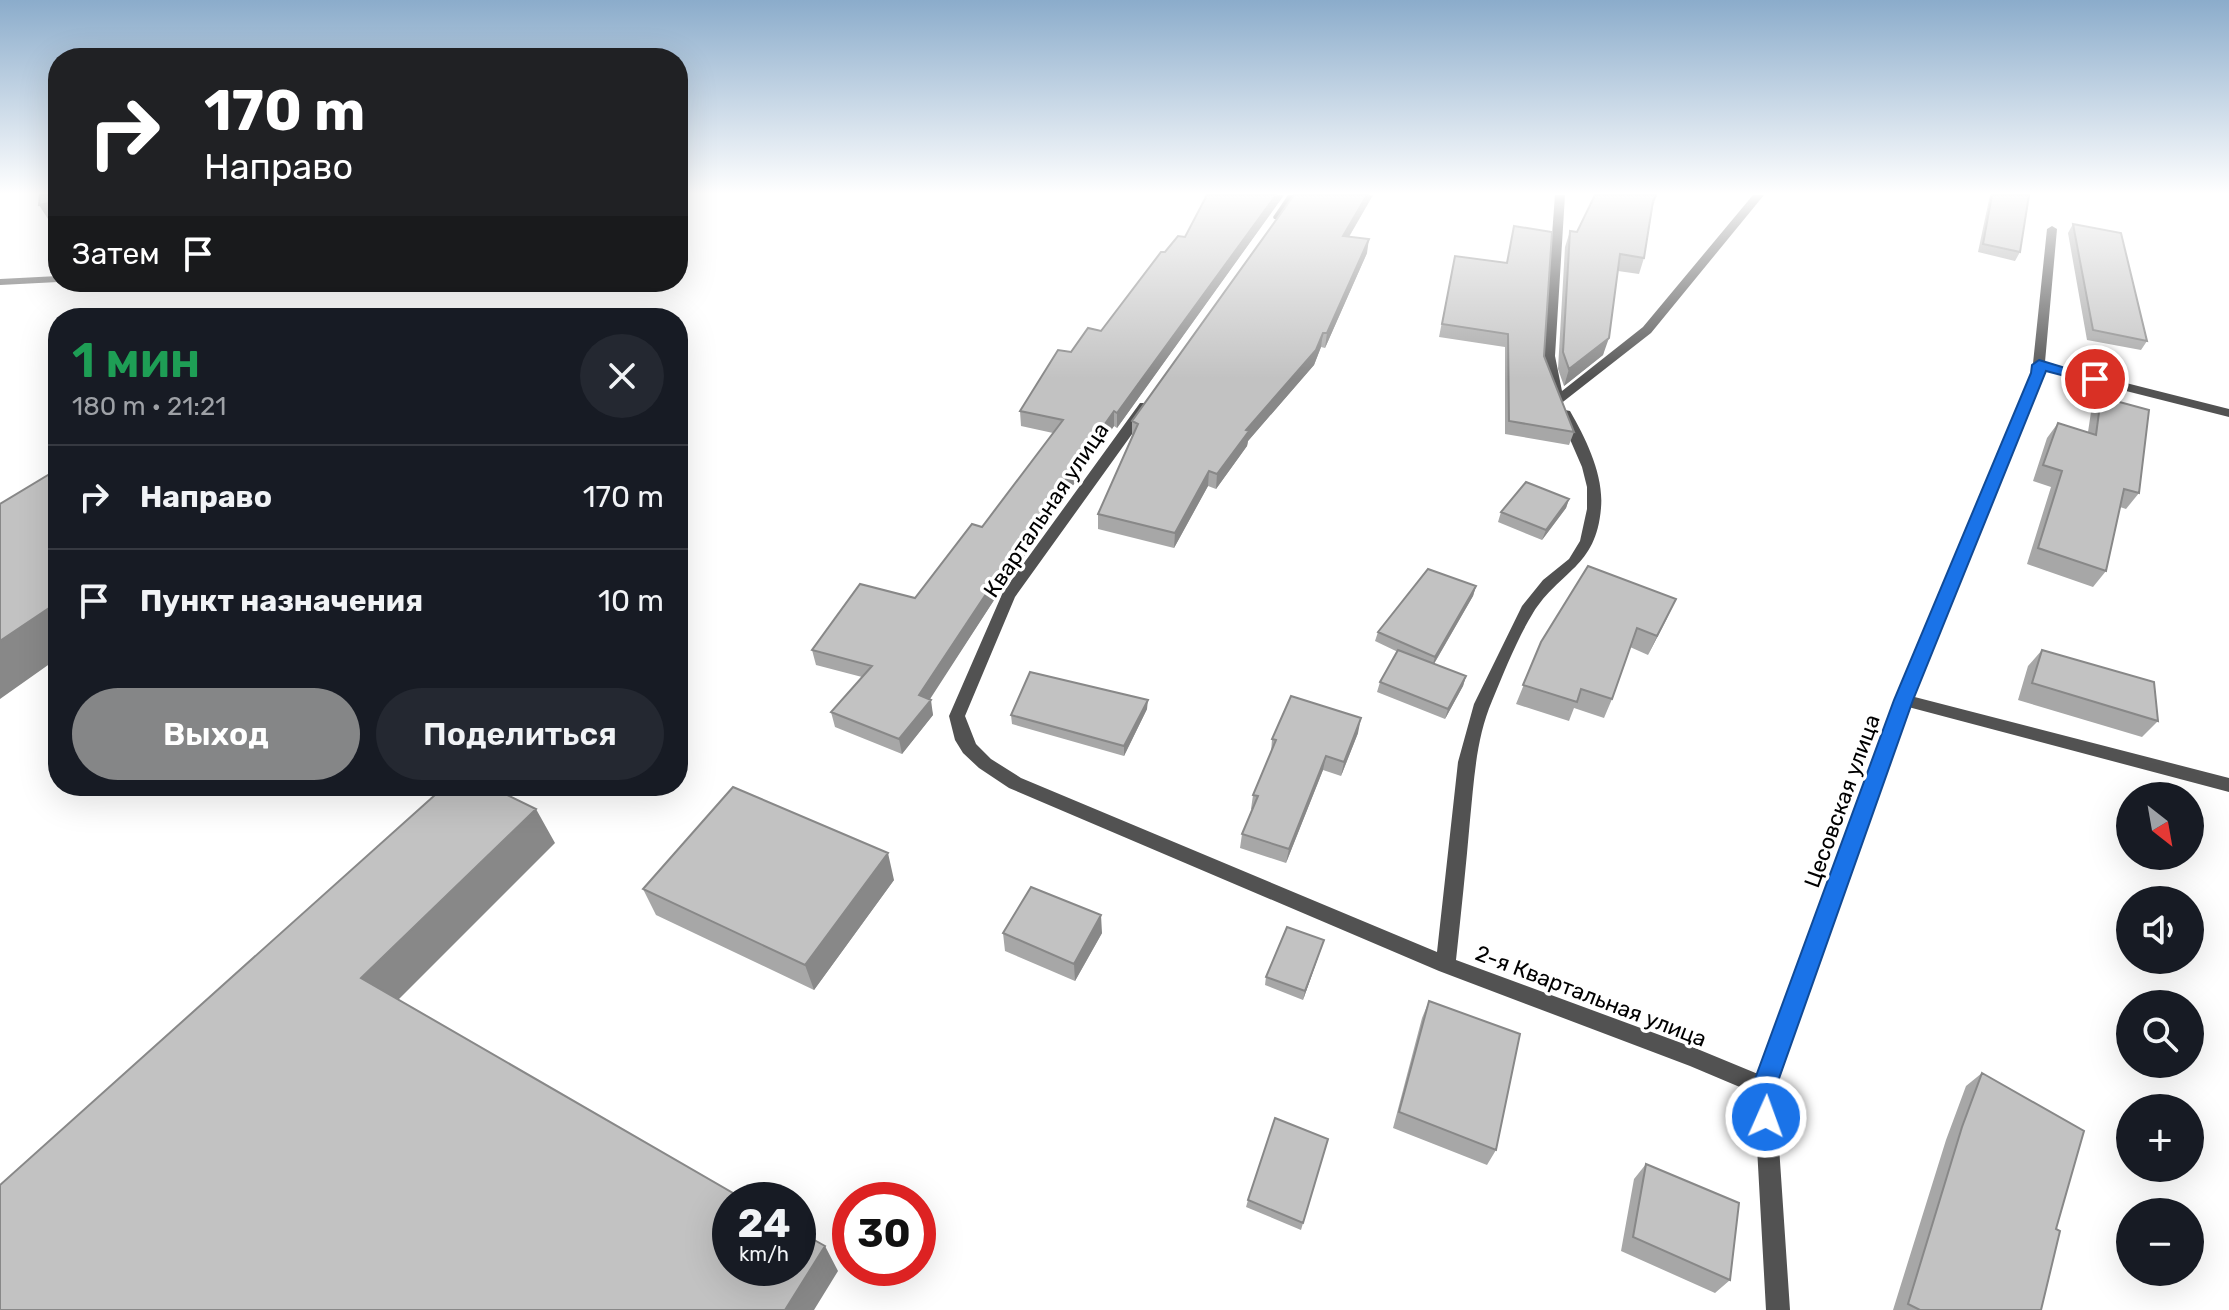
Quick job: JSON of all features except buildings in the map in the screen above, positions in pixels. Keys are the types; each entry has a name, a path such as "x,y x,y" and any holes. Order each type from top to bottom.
{"street":[{"name":"2-я Квартальная улица","path":"1556,256 1549,356 1559,401 1589,467 1594,487 1594,509 1587,541 1574,562 1548,584 1527,610 1482,704 1467,762 1446,965 1764,1087"},
{"path":"1559,401 1647,330 1708,256"},
{"name":"Цесовская улица","path":"1778,1310 1764,1087 1903,700 2038,373 2049,256"},
{"path":"0,282 48,280"},
{"path":"2039,365 2229,413"},
{"name":"Квартальная улица","path":"1152,395 1008,596 957,716 959,732 967,749 982,763 1015,783 1446,965"},
{"path":"1903,700 2229,785"}],"route":[{"path":"1766,1117 1764,1087 1903,700 2039,365 2095,379"}]}
